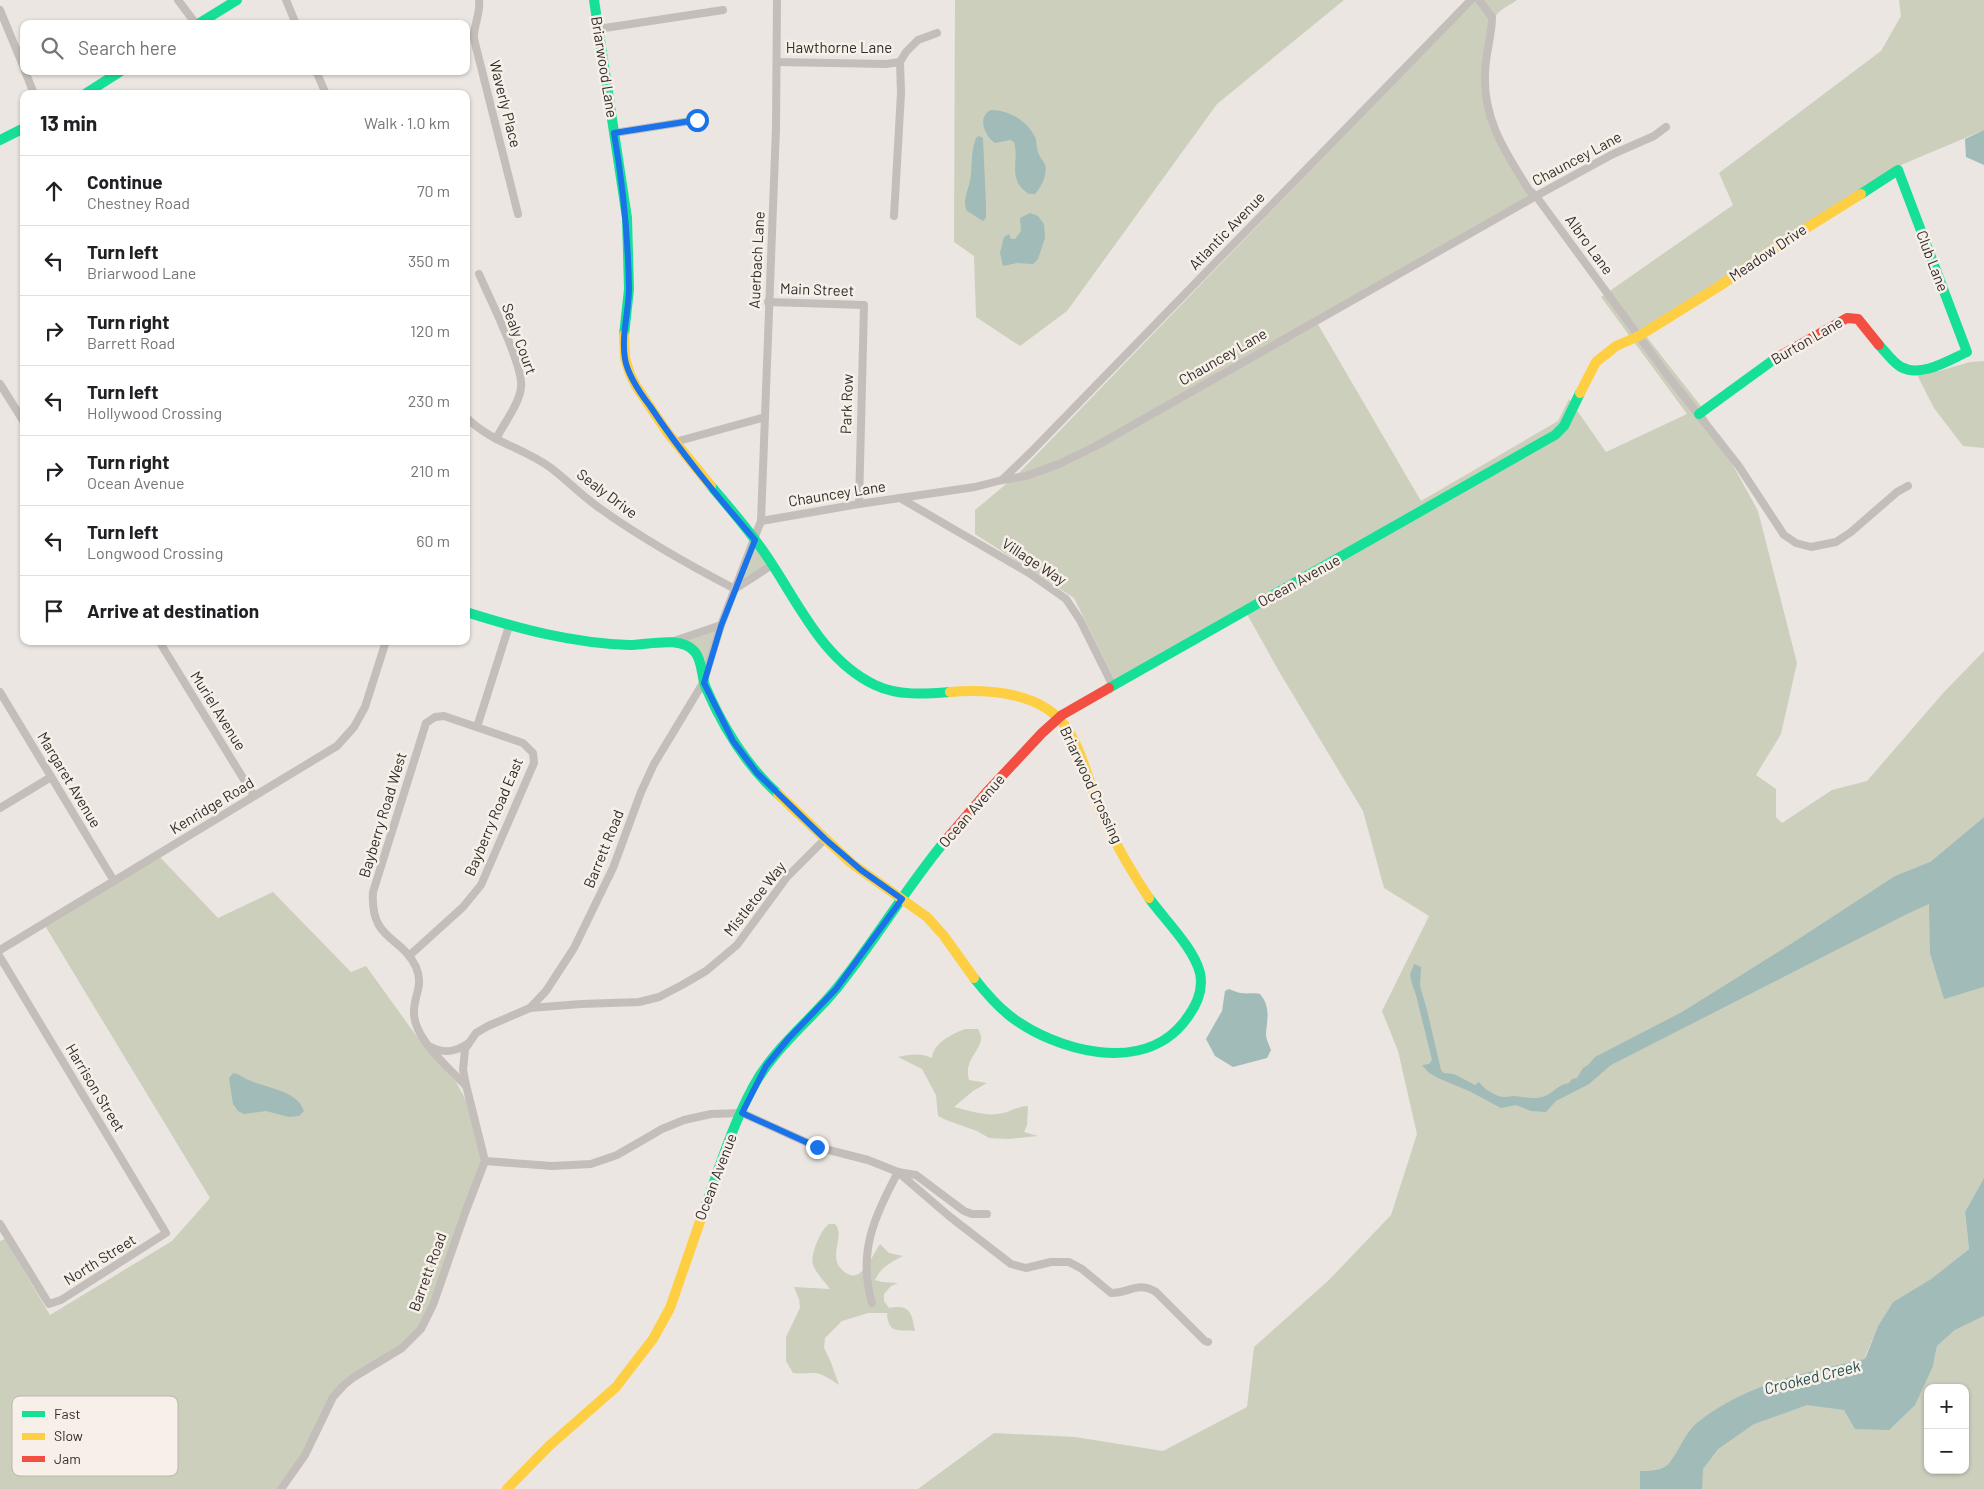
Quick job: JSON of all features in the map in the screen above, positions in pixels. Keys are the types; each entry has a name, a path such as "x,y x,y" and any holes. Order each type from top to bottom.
{"street":[{"path":"178,0 194,20"},
{"path":"204,20 237,0"},
{"path":"286,0 294,20"},
{"name":"Waverly Place","path":"479,0 480,8 473,30 474,39 518,214"},
{"name":"Briarwood Lane","path":"594,0 628,233 629,291 624,336 625,360 640,392 675,442 755,540"},
{"name":"Auerbach Lane","path":"761,521 776,128 776,0"},
{"name":"Atlantic Avenue","path":"1002,480 1472,0"},
{"name":"Albro Lane","path":"1479,0 1492,17 1485,74 1488,112 1500,144 1529,190 1536,196 1699,414 1749,482 1784,535 1796,543 1811,547 1836,542 1851,532 1897,492 1908,486"},
{"path":"0,10 20,58"},
{"path":"598,28 722,10"},
{"path":"894,216 900,62 906,52 918,40 937,33"},
{"name":"Hawthorne Lane","path":"777,62 886,64 900,62"},
{"path":"27,75 32,90"},
{"path":"91,90 115,75"},
{"path":"318,75 324,90"},
{"path":"614,133 697,120"},
{"name":"Chauncey Lane","path":"761,521 975,487 1026,476 1044,470 1096,446 1536,196 1613,154 1654,136 1666,127"},
{"path":"0,140 20,130"},
{"name":"Meadow Drive","path":"1639,336 1898,170"},
{"name":"Club Lane","path":"1898,170 1967,352"},
{"name":"Sealy Court","path":"479,274 515,358 521,380 520,395 496,439"},
{"name":"Main Street","path":"768,302 864,305"},
{"name":"Park Row","path":"859,504 864,305"},
{"name":"Burton Lane","path":"1699,414 1784,352 1847,318 1858,320 1892,361 1902,368 1916,371 1936,366 1967,352"},
{"name":"Ocean Avenue","path":"507,1489 549,1446 616,1387 653,1339 670,1308 713,1181 742,1113 766,1066 788,1039 836,989 937,851 986,793 1059,718 1554,436 1564,426 1596,362 1616,346 1639,336"},
{"path":"0,384 20,416"},
{"path":"675,442 765,417"},
{"name":"Sealy Drive","path":"470,421 496,439 550,467 596,506 646,540 687,564 735,588"},
{"name":"Village Way","path":"900,498 1029,573 1066,599 1080,620 1113,686"},
{"path":"755,540 761,521"},
{"name":"Barrett Road","path":"429,1045 435,1049 449,1052 460,1049 476,1033 530,1008 546,991 574,948 613,868 641,792 654,764 704,683 721,626 755,540"},
{"name":"Briarwood Crossing","path":"669,643 686,646 699,657 704,683 733,741 757,773 825,839 861,870 918,909 940,931 994,1004 1018,1022 1048,1038 1085,1050 1107,1052 1140,1051 1164,1042 1180,1026 1190,1014 1197,1000 1201,985 1198,969 1187,949 1159,913 1110,832 1066,726 1059,718 1045,708 1018,697 997,692 966,691 917,695 897,694 882,690 858,676 837,657 809,622 755,540"},
{"path":"735,588 772,565"},
{"path":"470,613 552,637 599,643 641,645 669,643 721,626"},
{"path":"477,727 510,626"},
{"name":"Muriel Avenue","path":"161,645 254,796"},
{"name":"Kenridge Road","path":"0,950 337,746 349,734 365,707 385,645"},
{"name":"Margaret Avenue","path":"0,692 114,881"},
{"name":"Bayberry Road West","path":"410,955 385,935 374,913 373,892 426,722 435,717 444,716 477,727"},
{"name":"Bayberry Road East","path":"410,955 463,907 481,885 534,763 533,752 523,743 477,727"},
{"path":"0,808 51,777"},
{"name":"Mistletoe Way","path":"530,1008 639,1002 659,997 682,985 706,971 737,945 787,877 825,839"},
{"path":"410,955 420,980 414,1010 416,1027 429,1045 466,1085"},
{"name":"Harrison Street","path":"0,956 166,1234"},
{"path":"468,1042 464,1056 466,1085 485,1161 552,1166 591,1164 617,1155 662,1129 684,1120 711,1114 742,1113 817,1147 868,1160 898,1172 916,1175 964,1211 972,1214 987,1214"},
{"name":"Barrett Road","path":"282,1489 304,1455 333,1397 344,1384 402,1348 421,1329 433,1304 485,1161"},
{"path":"872,1303 867,1277 868,1240 876,1213 898,1172"},
{"path":"898,1172 949,1216 1012,1264 1026,1268 1063,1261 1082,1269 1111,1293 1135,1287 1149,1288 1156,1292 1205,1342 1208,1342"},
{"name":"North Street","path":"0,1224 47,1302 55,1304 166,1234"}],"green space":[{"path":"955,0 1344,0 1217,104 1067,311 1020,346 976,317 974,256 954,242"},
{"path":"1475,0 1517,0 1497,14 1490,28 1483,56 1483,99 1490,124 1532,196 1316,321 1421,501 1558,421 1569,399 1606,452 1687,414 1601,297 1733,205 1719,173 1881,51 1901,16 1899,0 1984,0 1984,130 1901,165 1642,331 1700,405 1758,511 1797,663 1781,734 1756,775 1776,789 1776,817 1782,823 1832,790 1867,781 1944,692 1984,651 1984,817 1930,862 1944,998 1984,987 1984,1178 1965,1212 1969,1249 1931,1279 1893,1302 1878,1326 1865,1357 1933,1366 1937,1346 1955,1330 1984,1316 1984,1489 918,1489 994,1433 1075,1437 1163,1451 1247,1407 1254,1347 1329,1280 1391,1215 1417,1134 1398,1051 1382,1011 1429,916 1384,888 1363,811 1280,673 1243,607 1115,681 1074,598 975,534 975,510 1017,475"},
{"path":"1984,361 1984,448 1963,446 1934,408 1915,371 1939,371 1970,362"},
{"path":"755,540 772,565 735,589"},
{"path":"721,625 703,683 701,663 678,644"},
{"path":"158,855 218,918 273,892 351,972 366,966 415,1034 456,1082 474,1115 482,1161 421,1329 402,1348 344,1385 305,1455 281,1489 0,1489 0,1241 5,1239 50,1315 172,1241 210,1198 44,924"},
{"path":"965,1029 978,1029 981,1035 979,1047 969,1064 969,1080 987,1083 973,1091 954,1107 993,1114 1028,1106 1027,1125 1024,1132 1038,1136 1008,1139 989,1138 977,1131 938,1116 936,1095 922,1069 898,1057 915,1054 932,1058 939,1044 949,1036"},
{"path":"829,1224 835,1224 838,1229 837,1261 846,1273 857,1275 862,1272 880,1244 889,1253 903,1256 883,1268 875,1280 898,1283 891,1286 884,1294 884,1301 889,1308 901,1307 908,1311 911,1314 915,1331 895,1330 889,1325 887,1313 868,1313 842,1321 825,1338 824,1348 839,1385 821,1374 793,1373 786,1361 786,1337 800,1308 799,1299 794,1287 830,1289 816,1271 812,1261 817,1243"}],"water":[{"path":"991,110 997,110 1016,117 1032,131 1039,154 1046,168 1040,188 1035,194 1029,194 1018,182 1015,170 1014,142 1010,140 995,143 985,131 984,117"},
{"path":"1984,130 1984,165 1966,157 1965,139"},
{"path":"979,136 983,138 986,218 983,221 967,211 965,204 971,175 973,149 976,138"},
{"path":"1030,213 1038,216 1044,224 1045,238 1038,259 1033,264 1017,263 1003,266 1000,253 1004,237 1009,234 1011,239 1015,239 1021,231 1020,218"},
{"path":"1984,817 1984,987 1944,999 1930,953 1929,904 1611,1065 1589,1084 1556,1101 1546,1112 1531,1111 1516,1105 1501,1108 1469,1091 1438,1078 1429,1073 1422,1065 1429,1064 1432,1060 1410,975 1414,964 1421,967 1420,986 1441,1070 1444,1073 1454,1074 1475,1085 1479,1082 1487,1090 1502,1097 1541,1097 1577,1078 1583,1068 1595,1057 1682,1012 1895,876 1930,862"},
{"path":"1229,989 1242,993 1260,994 1266,1004 1268,1013 1266,1036 1271,1050 1267,1058 1233,1067 1215,1056 1206,1039 1222,1011 1225,991"},
{"path":"233,1073 282,1091 296,1099 304,1111 299,1116 289,1117 266,1111 244,1114 238,1111 233,1104 229,1078"},
{"name":"Crooked Creek","path":"1984,1178 1984,1316 1955,1330 1937,1346 1933,1366 1915,1405 1889,1430 1855,1429 1844,1410 1807,1405 1754,1424 1718,1449 1703,1469 1702,1489 1640,1489 1640,1471 1657,1470 1666,1466 1697,1423 1735,1398 1777,1381 1865,1359 1878,1326 1893,1302 1931,1279 1969,1249 1965,1212"}],"traffic: fast":[{"path":"204,20 237,0"},
{"path":"594,0 627,218 629,289 624,335"},
{"path":"91,90 115,75"},
{"path":"0,140 20,130"},
{"path":"1861,194 1898,170 1967,352 1935,367 1909,370 1901,367 1879,345"},
{"path":"1699,414 1776,358"},
{"path":"1109,688 1555,435 1564,426 1580,393"},
{"path":"711,486 766,555 812,628 825,645 856,674 884,689 902,693 950,692"},
{"path":"470,613 506,624 567,638 629,645 673,642 689,647 698,656 706,688 736,745 766,783 778,794"},
{"path":"704,1210 726,1148 761,1073 781,1048 837,988 945,841"},
{"path":"974,978 1010,1016 1051,1039 1074,1047 1098,1052 1123,1053 1146,1048 1166,1038 1184,1022 1198,999 1201,987 1200,973 1192,954 1149,898"}],"traffic: slow":[{"path":"1580,393 1596,362 1616,346 1639,336 1718,287 1781,244 1861,194"},
{"path":"624,335 625,358 636,386 667,432 711,486"},
{"path":"950,692 982,691 1015,696 1030,700 1058,717 1077,747 1098,804 1115,840 1149,898"},
{"path":"778,794 851,863 927,917 944,936 974,978"},
{"path":"507,1489 549,1446 616,1387 653,1339 670,1308 704,1210"}],"traffic: jam":[{"path":"1776,358 1847,318 1858,319 1879,345"},
{"path":"945,841 986,793 1042,733 1062,715 1109,688"}],"route":[{"path":"697,120 614,133 628,233 629,291 624,336 625,360 628,369 640,392 666,430 705,481 755,540 721,626 704,683 733,741 757,773 825,839 861,870 902,899 851,971 788,1039 766,1066 742,1113 817,1147"}]}
